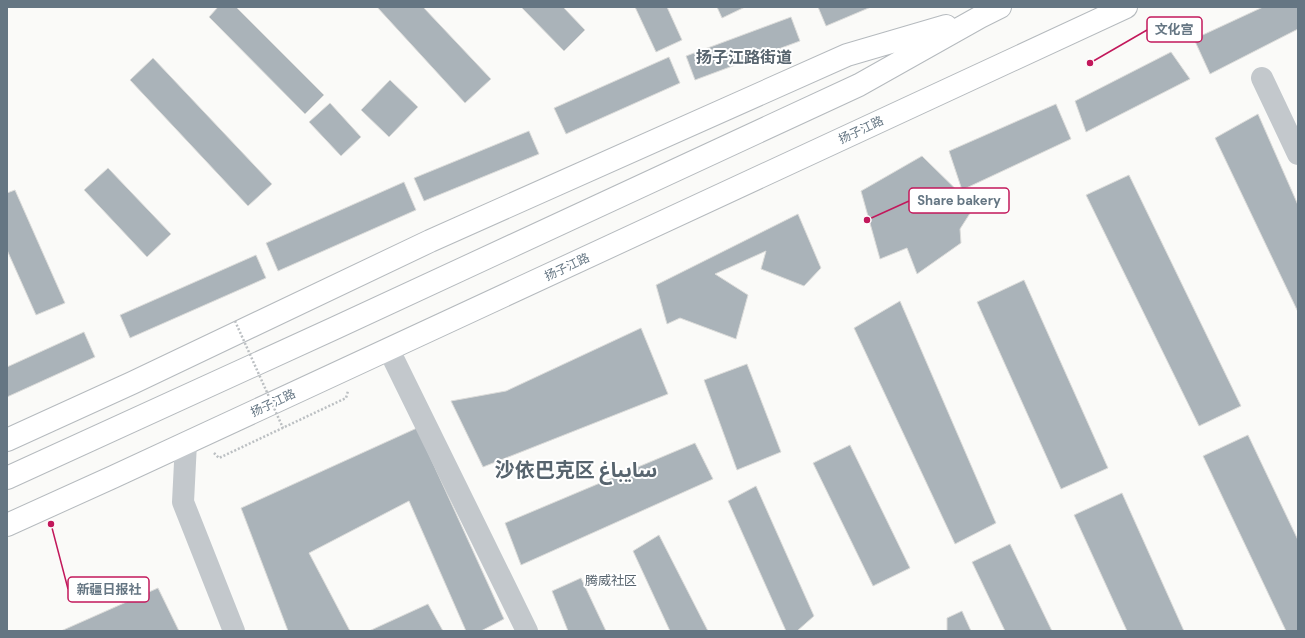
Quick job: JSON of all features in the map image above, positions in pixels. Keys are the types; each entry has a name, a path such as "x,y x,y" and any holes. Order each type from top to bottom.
{"main road":[{"path":"7,478 350,321 858,85 1000,7"},
{"name":"扬子江路","path":"7,525 389,350 1126,7"},
{"path":"7,440 132,383 430,241 846,54 980,17"}],"street":[{"path":"1262,78 1298,154"},
{"path":"389,350 526,631"},
{"path":"186,443 183,502 234,631"}],"path":[{"path":"235,321 283,428"}],"building":[{"path":"218,7 236,7 324,95 305,114 209,17"},
{"path":"377,7 423,7 491,79 465,103"},
{"path":"521,7 563,7 585,30 564,51"},
{"path":"635,7 667,7 682,40 656,52"},
{"path":"717,7 745,7 722,18"},
{"path":"818,7 871,7 826,26"},
{"path":"1263,7 1298,7 1298,29 1210,74 1194,39"},
{"path":"791,17 800,41 695,80 686,56"},
{"path":"1171,52 1190,79 1086,132 1075,101"},
{"path":"669,57 680,83 566,134 554,108"},
{"path":"153,58 272,184 248,206 130,80"},
{"path":"390,80 418,107 389,137 361,110"},
{"path":"330,103 361,137 341,156 309,122"},
{"path":"1056,104 1071,139 962,190 949,151"},
{"path":"1258,114 1298,205 1298,312 1215,138"},
{"path":"529,131 539,154 424,201 414,178"},
{"path":"922,156 974,207 960,229 961,243 917,274 907,248 880,259 861,191"},
{"path":"108,168 171,234 147,257 84,190"},
{"path":"1129,175 1241,406 1199,426 1086,195"},
{"path":"404,182 416,210 278,271 266,243"},
{"path":"15,190 65,303 36,315 7,250 7,193"},
{"path":"798,214 821,268 804,286 761,269 766,251 715,274 748,295 736,339 680,318 667,324 656,285"},
{"path":"256,255 266,278 130,338 120,315"},
{"path":"1024,280 1108,468 1061,489 977,302"},
{"path":"900,301 996,523 955,544 854,328"},
{"path":"641,328 668,394 483,467 451,401 506,391"},
{"path":"84,332 95,357 7,397 7,367"},
{"path":"747,364 781,452 737,470 704,380"},
{"path":"417,428 504,619 481,631 466,631 409,501 309,553 350,631 288,631 241,508"},
{"path":"1248,435 1298,540 1298,631 1286,631 1203,456"},
{"path":"695,443 713,479 521,565 505,523"},
{"path":"850,445 910,568 873,586 813,463"},
{"path":"756,486 814,616 797,631 786,631 728,501"},
{"path":"1122,493 1184,631 1127,631 1074,515"},
{"path":"659,535 708,631 670,631 633,551"},
{"path":"1010,544 1052,631 1005,631 972,562"},
{"path":"581,578 606,631 568,631 552,591"},
{"path":"158,588 179,631 61,631"},
{"path":"428,604 443,631 369,631"},
{"path":"962,611 971,631 947,631 947,618"}],"place":[{"name":"文化宫","path":"1090,63"},
{"name":"Share bakery","path":"867,220"},
{"name":"新疆日报社","path":"51,524"}],"district":[{"name":"扬子江路街道","path":"744,57"},
{"name":"沙依巴克区 سايباغ","path":"576,470"},
{"name":"腾威社区","path":"611,580"}]}
